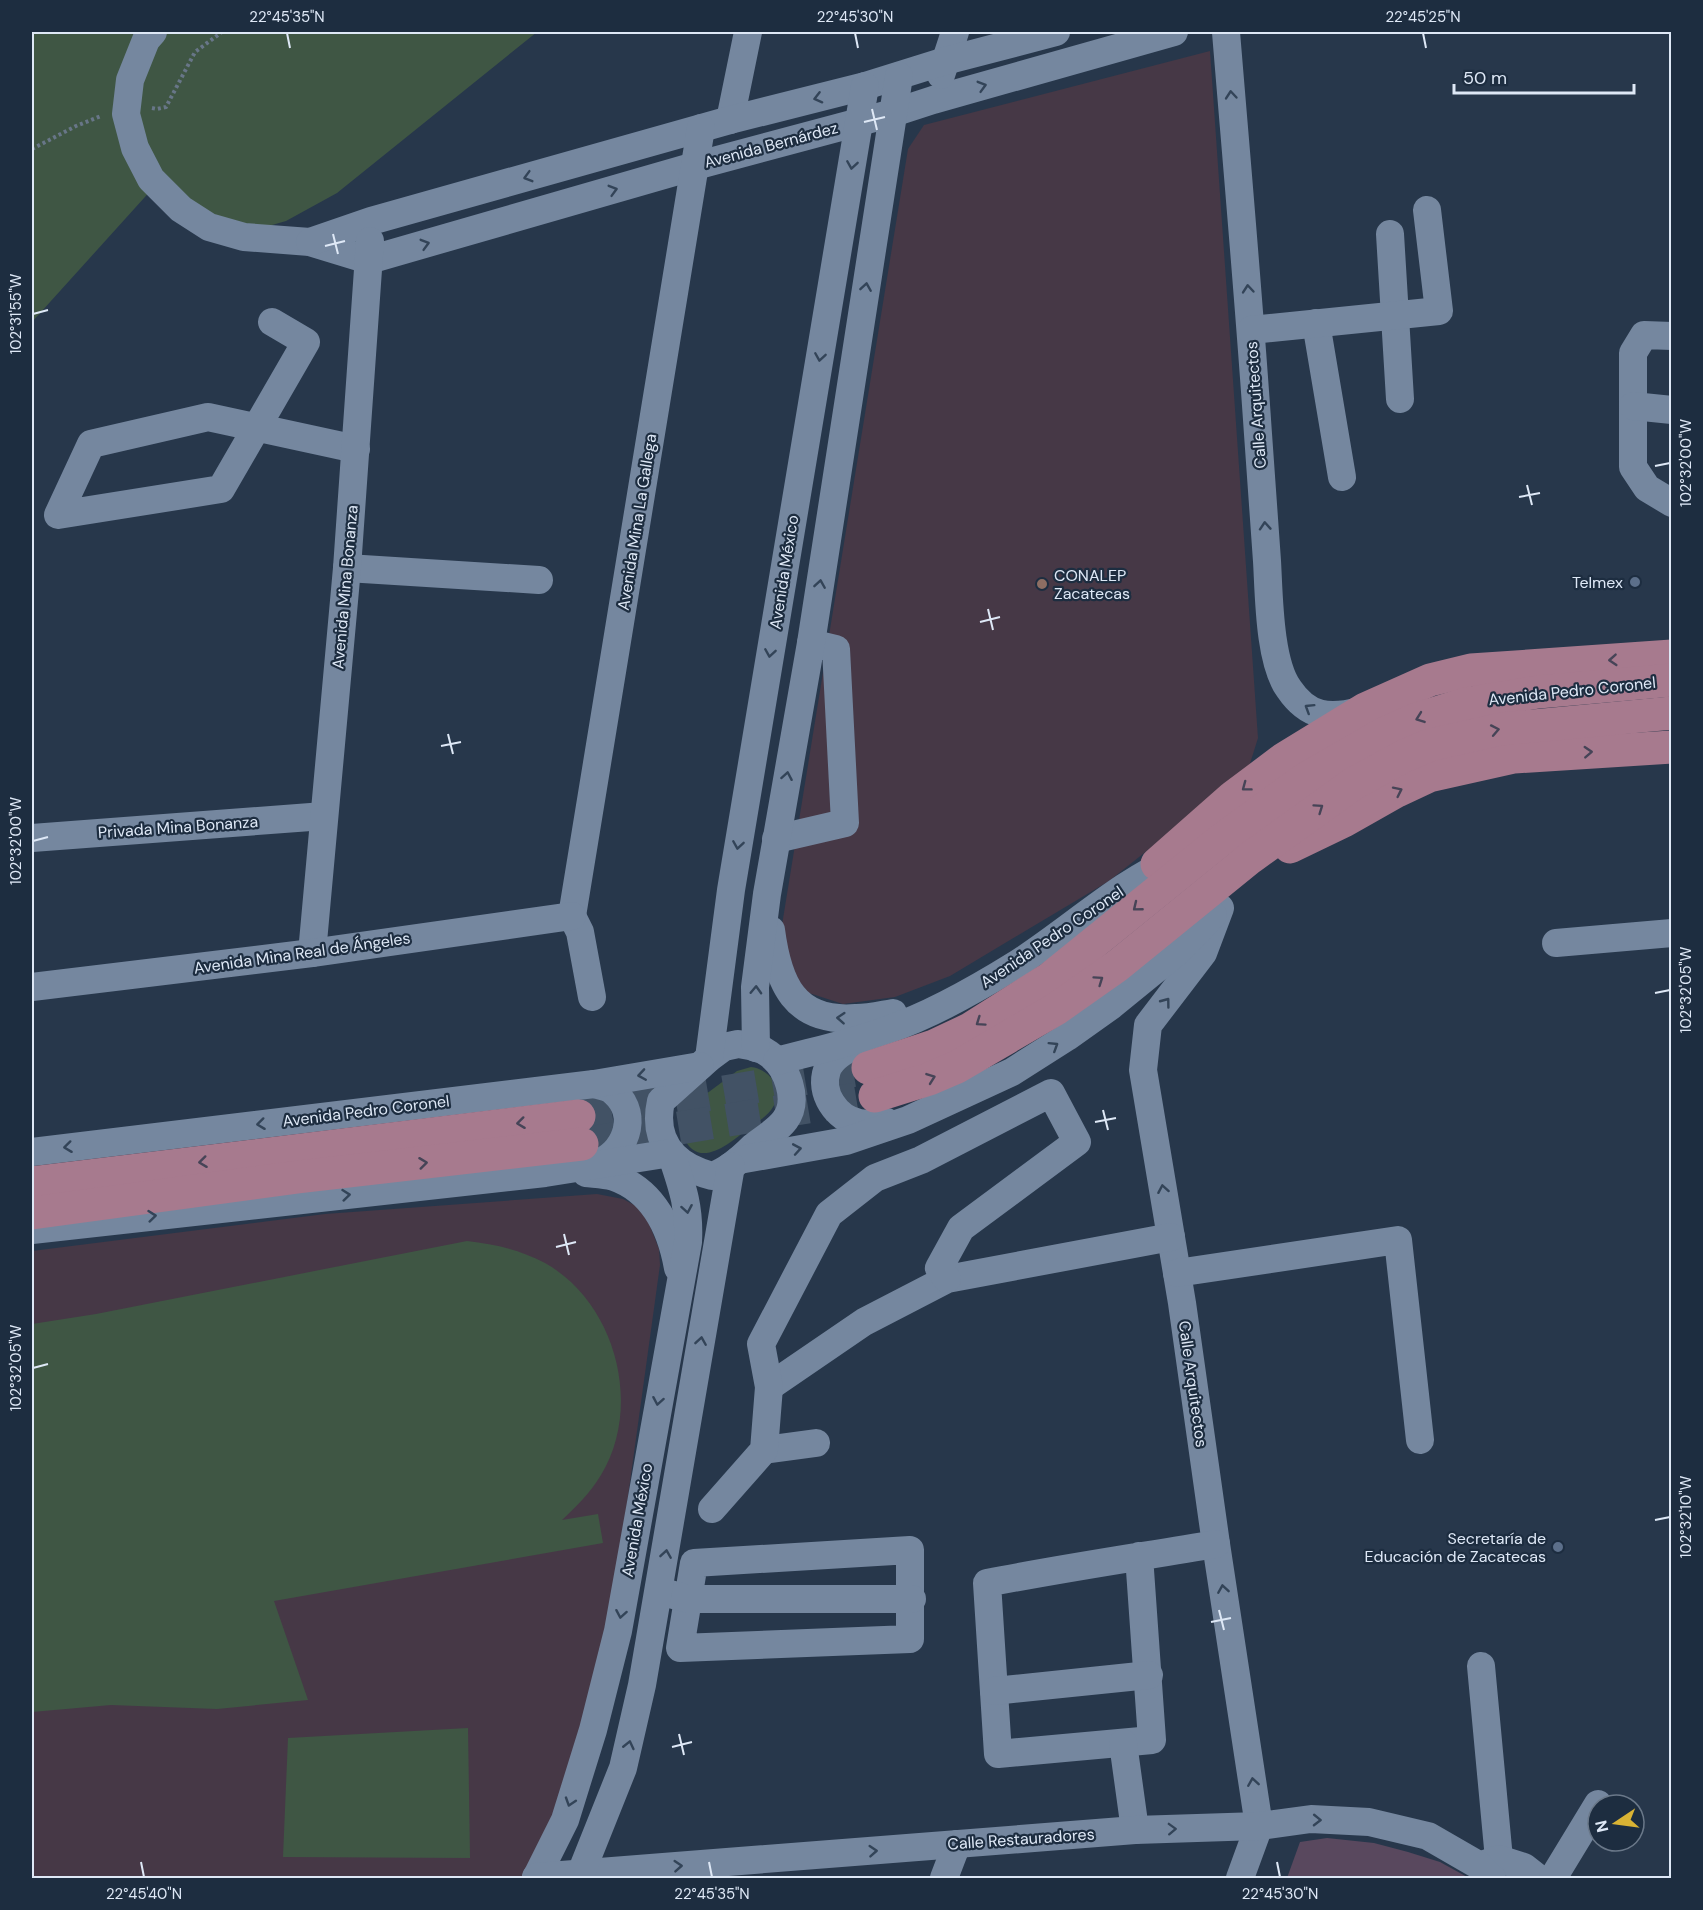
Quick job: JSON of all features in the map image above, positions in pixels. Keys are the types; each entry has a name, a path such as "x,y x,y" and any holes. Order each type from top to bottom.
{"main road":[{"path":"1151,870 1242,790 1285,758 1365,709 1430,680 1471,670 1671,656"},
{"name":"Avenida Pedro Coronel","path":"1671,680 1538,692 1465,704 1414,720 1385,733 1305,779 1221,840 1049,979 970,1029 934,1046 872,1082 929,1079 957,1068 992,1049 1056,1009 1117,966 1238,867 1353,784 1402,757 1463,736 1502,729 1671,713"},
{"path":"1238,867 1295,846 1397,791 1430,776 1514,757 1671,747"},
{"name":"Avenida Pedro Coronel","path":"32,1183 581,1142"},
{"name":"Avenida Pedro Coronel","path":"32,1213 581,1142"}],"street":[{"path":"153,32 146,40 130,80 136,106 126,114 135,148 151,179 181,210 209,227 244,237 310,242 369,260"},
{"path":"730,120 748,32"},
{"path":"933,100 955,32"},
{"name":"Avenida Bernárdez","path":"310,242 371,221 701,128 865,86 945,61 1056,32"},
{"name":"Avenida Bernárdez","path":"369,260 1174,32"},
{"name":"Calle Arquitectos","path":"1226,32 1276,660 1288,688 1306,708 1322,715 1343,715 1365,709"},
{"path":"766,1054 738,1044 724,1047 661,1101 659,1127 665,1144 670,1154 685,1167 712,1176 735,1163 785,1120 791,1098 789,1082 766,1054 755,987 767,894 811,643 899,76"},
{"name":"Avenida México","path":"705,1062 731,890 865,86"},
{"name":"Avenida Mina La Gallega","path":"572,915 701,128"},
{"path":"1251,330 1438,311 1427,210"},
{"name":"Avenida Mina Bonanza","path":"312,953 347,568 371,221"},
{"path":"1390,234 1400,399"},
{"path":"272,322 306,342 257,429 221,489 58,515 91,444 208,417 257,429 356,450"},
{"path":"1316,323 1342,477"},
{"path":"1671,336 1644,334 1633,353 1633,467 1647,488 1671,503"},
{"path":"1633,406 1671,410"},
{"path":"347,568 539,580"},
{"path":"776,839 845,823 836,650 811,643"},
{"name":"Privada Mina Bonanza","path":"32,838 324,816"},
{"name":"Avenida Pedro Coronel","path":"766,1054 888,1030 940,1006 984,984 1018,963 1151,870 1221,840"},
{"path":"735,1163 846,1141 908,1120 1012,1072 1067,1037 1177,952 1220,908 1238,867"},
{"path":"767,894 774,951 784,984 795,999 809,1010 834,1018 855,1019 940,1006"},
{"name":"Calle Arquitectos","path":"1220,908 1203,953 1148,1025 1143,1070 1177,1273 1259,1826 1244,1874"},
{"path":"572,915 580,932 592,997"},
{"name":"Avenida Mina Real de Ángeles","path":"32,987 312,953 572,915"},
{"path":"1556,944 1671,933"},
{"path":"888,1030 845,1050 833,1060 827,1069 825,1083 828,1097 835,1109 846,1118 860,1123 908,1120"},
{"name":"Avenida Pedro Coronel","path":"32,1152 594,1084 705,1062"},
{"path":"581,1142 599,1163 614,1155 624,1142 628,1125 626,1108 616,1094 609,1088 594,1084"},
{"path":"712,1509 764,1450 769,1387 761,1344 829,1214 875,1178 921,1160 1051,1093 1077,1142 961,1228 939,1268 947,1279"},
{"name":"Avenida Pedro Coronel","path":"32,1230 544,1173 581,1142 670,1154"},
{"name":"Avenida México","path":"536,1878 565,1820 593,1731 618,1631 688,1242 689,1218 682,1184 670,1154"},
{"name":"Avenida México","path":"580,1876 623,1768 642,1685 735,1163"},
{"path":"544,1173 583,1173 613,1177 640,1192 660,1215 674,1242 680,1280"},
{"path":"769,1387 864,1322 947,1279 1171,1237"},
{"path":"1177,1273 1398,1240 1420,1440"},
{"path":"764,1450 816,1443"},
{"path":"1139,1556 1152,1740 998,1754 987,1583 1139,1556 1216,1544"},
{"path":"910,1550 912,1599 910,1640 680,1648 694,1563 910,1550"},
{"path":"660,1591 688,1599 912,1599"},
{"path":"1481,1666 1490,1868"},
{"path":"994,1691 1149,1675"},
{"path":"1123,1743 1135,1830"},
{"name":"Calle Restauradores","path":"536,1878 1135,1830 1259,1826 1311,1819 1369,1822 1428,1836 1490,1868 1524,1867 1538,1878"},
{"path":"1553,1878 1586,1824"},
{"path":"944,1878 957,1844"}],"path":[{"path":"32,154 33,148 76,126 136,106 158,110 166,107 195,52 222,32"}],"shaded area":[{"name":"CONALEP Zacatecas","path":"1210,51 1258,738 1248,770 1109,881 950,976 895,997 843,1004 809,993 790,973 782,925 908,149 924,125"},
{"path":"597,1194 623,1199 636,1206 646,1216 659,1249 660,1265 608,1641 553,1825 526,1878 32,1878 32,1251 325,1214"}],"green space":[{"path":"32,32 537,32 337,193 286,221 244,233 210,220 163,177 32,322"},
{"path":"751,1067 764,1072 774,1081 777,1094 771,1110 733,1141 715,1151 697,1152 689,1147 681,1128 690,1106 737,1071"},
{"path":"467,1241 507,1248 545,1263 570,1281 590,1303 605,1329 615,1358 620,1388 620,1418 614,1448 597,1482 562,1520 598,1514 603,1543 274,1601 308,1700 217,1709 111,1705 32,1712 32,1324 96,1314"},
{"path":"468,1728 470,1858 283,1857 288,1738"}],"building":[{"path":"1327,1838 1374,1843 1408,1852 1440,1862 1469,1878 1287,1878 1300,1842"}],"tunnel":[{"path":"579,1116 868,1068"},
{"path":"582,1144 875,1096"}],"place":[{"name":"Telmex","path":"1635,582"},
{"name":"CONALEP Zacatecas","path":"1042,584"},
{"name":"Secretaría de Educación de Zacatecas","path":"1558,1547"}]}
